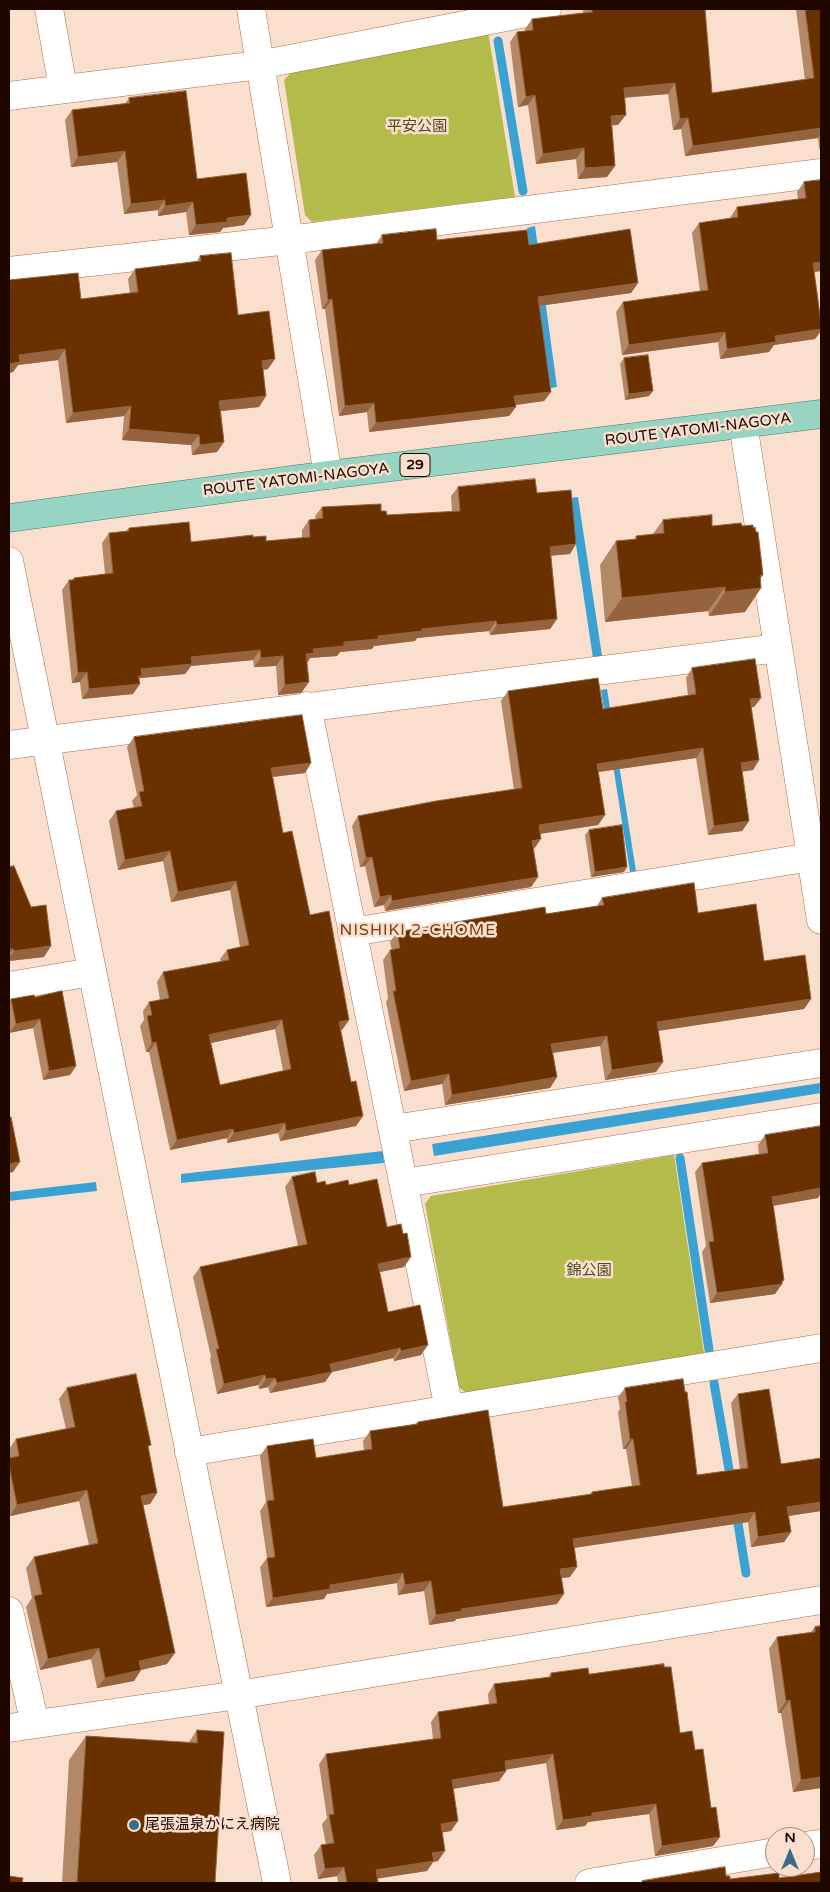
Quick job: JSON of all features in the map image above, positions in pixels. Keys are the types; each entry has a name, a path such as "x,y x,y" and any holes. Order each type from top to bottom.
{"main road":[{"name":"ROUTE YATOMI-NAGOYA","path":"9,518 328,475 821,414"}],"street":[{"path":"49,9 63,88"},
{"path":"251,9 328,475"},
{"path":"9,96 260,65 547,9"},
{"path":"9,271 290,240 821,173"},
{"path":"742,424 821,920"},
{"path":"9,561 277,1883"},
{"path":"9,745 306,706 778,648"},
{"path":"306,706 449,1409"},
{"path":"352,932 811,857"},
{"path":"9,986 92,972"},
{"path":"393,1128 821,1063"},
{"path":"404,1183 821,1117"},
{"path":"189,1452 821,1348"},
{"path":"9,1611 22,1726 238,1695 821,1600"},
{"path":"589,1883 765,1854"}],"green space":[{"name":"平安公園","path":"488,31 515,197 312,222 305,215 284,80 294,69"},
{"name":"錦公園","path":"674,1155 704,1353 466,1393 459,1387 425,1204 431,1196"}],"water":[{"path":"535,226 557,387 551,388 527,228"},
{"path":"578,497 602,656 593,658 569,498"},
{"path":"607,689 636,871 630,872 601,690"},
{"path":"820,1083 821,1093 434,1156 432,1144"},
{"path":"383,1151 384,1163 181,1183 181,1174"},
{"path":"96,1182 97,1191 9,1201 9,1192"}],"building":[{"path":"592,9 705,9 712,93 814,78 805,9 821,9 821,128 693,146 688,118 680,119 675,83 624,88 626,115 611,116 615,166 585,168 584,148 543,154 535,95 526,97 517,32 533,30 532,19 592,12"},
{"path":"186,91 197,179 246,173 251,215 227,218 227,222 196,225 193,202 165,206 165,200 131,204 125,151 78,157 72,110 130,103 129,98"},
{"path":"821,180 821,262 813,263 821,329 775,336 776,342 727,349 725,332 629,345 623,302 708,290 699,223 738,217 737,207 806,198 804,182"},
{"path":"436,229 437,240 527,230 529,245 630,229 638,283 538,297 551,392 514,396 516,407 376,423 374,403 345,406 332,299 328,300 322,250 383,243 382,235"},
{"path":"231,253 238,315 269,311 275,359 262,361 266,396 219,401 224,442 200,445 199,435 129,429 131,406 73,413 65,349 19,355 20,362 9,364 9,280 78,273 81,299 138,292 135,269 201,261 200,256"},
{"path":"648,355 653,391 629,394 624,358"},
{"path":"535,479 537,493 571,490 576,544 550,547 557,619 497,625 496,621 422,629 422,631 378,636 378,639 344,642 344,646 313,649 314,653 306,654 309,682 285,685 283,656 261,658 260,650 191,657 192,664 141,669 142,676 138,676 140,684 89,689 87,672 78,673 69,580 113,573 109,533 129,531 129,528 189,522 191,542 253,535 253,537 266,536 266,541 310,537 309,520 323,518 322,507 381,504 381,511 386,511 387,515 460,511 458,487"},
{"path":"712,515 712,526 741,523 742,526 753,525 753,528 755,527 756,532 758,532 763,575 760,575 761,588 725,592 725,587 622,598 616,541 637,539 636,536 664,533 663,520"},
{"path":"755,659 761,698 750,699 759,760 741,763 749,821 714,826 703,748 597,764 605,815 539,825 541,839 532,841 538,877 392,901 391,895 380,897 372,857 366,858 358,816 436,801 522,788 508,691 598,678 603,709 696,694 692,668"},
{"path":"302,715 311,763 271,768 283,833 292,831 310,915 329,911 349,1020 339,1022 351,1082 356,1081 363,1116 286,1131 285,1123 234,1133 233,1129 177,1140 156,1042 152,1043 147,1016 152,1015 149,1002 169,998 163,972 229,960 227,950 249,945 236,881 178,892 170,851 125,860 116,811 142,806 139,792 144,791 134,737","holes":["282,1020 291,1069 220,1085 209,1035"]},
{"path":"622,825 627,867 595,872 589,830"},
{"path":"14,866 31,907 46,905 51,946 14,951 9,949 9,867"},
{"path":"694,883 698,913 756,904 764,961 805,955 811,999 657,1022 663,1062 612,1070 607,1036 551,1044 557,1077 452,1095 449,1074 411,1081 393,991 396,991 390,950 400,948 397,932 545,907 546,914 604,905 602,898"},
{"path":"62,991 76,1066 49,1071 40,1019 16,1024 11,999 34,995 35,997"},
{"path":"9,1117 11,1117 20,1162 9,1164"},
{"path":"821,1126 821,1188 772,1197 784,1280 782,1284 717,1293 709,1242 714,1241 702,1163 768,1153 765,1135"},
{"path":"315,1172 317,1183 325,1181 326,1185 348,1180 349,1185 377,1179 387,1227 401,1224 403,1234 407,1233 411,1257 378,1264 388,1312 420,1305 428,1345 401,1351 400,1348 330,1364 332,1372 277,1383 275,1378 266,1379 265,1375 224,1384 216,1349 219,1349 200,1267 307,1244 292,1177"},
{"path":"136,1374 151,1445 148,1446 157,1493 141,1496 175,1653 139,1661 141,1670 105,1678 99,1648 48,1659 34,1596 42,1594 34,1557 98,1543 87,1490 17,1505 9,1458 19,1456 16,1439 75,1427 67,1388"},
{"path":"683,1379 685,1392 687,1392 697,1475 748,1468 738,1394 769,1389 781,1464 821,1458 821,1502 787,1507 791,1532 758,1537 755,1512 573,1539 577,1567 560,1569 564,1594 461,1609 462,1611 436,1615 431,1581 405,1585 403,1573 330,1585 330,1589 273,1598 267,1558 275,1557 267,1501 274,1500 267,1446 313,1439 316,1458 372,1449 370,1431 418,1424 418,1422 488,1410 503,1507 592,1494 592,1492 640,1485 633,1439 630,1439 625,1388"},
{"path":"821,1626 821,1777 801,1780 790,1700 786,1701 777,1637 815,1632 815,1627"},
{"path":"664,1664 664,1667 671,1667 680,1733 692,1731 695,1750 703,1749 711,1808 716,1807 720,1837 662,1846 656,1804 592,1813 592,1816 563,1820 553,1754 505,1761 506,1771 452,1780 458,1821 441,1824 445,1851 432,1853 434,1861 376,1870 378,1882 367,1883 347,1883 344,1867 325,1869 321,1845 334,1843 329,1815 334,1814 326,1754 441,1738 438,1712 497,1703 494,1684 551,1677 551,1673 588,1668 589,1674"},
{"name":"尾張温泉かにえ病院","path":"197,1730 224,1732 215,1883 77,1883 86,1736 197,1743"},
{"path":"725,1867 726,1876 730,1876 730,1879 765,1875 765,1877 779,1878 815,1877 815,1873 821,1872 821,1883 643,1883 642,1881"},
{"path":"9,1876 23,1878 22,1883 9,1883"}],"waterway":[{"path":"498,41 523,191"},
{"path":"680,1158 709,1350"},
{"path":"714,1383 731,1481"},
{"path":"736,1511 746,1573"},
{"path":"794,1877 795,1883"}],"place":[{"name":"尾張温泉かにえ病院","path":"134,1825"}],"district":[{"name":"NISHIKI 2-CHOME","path":"418,931"}]}
